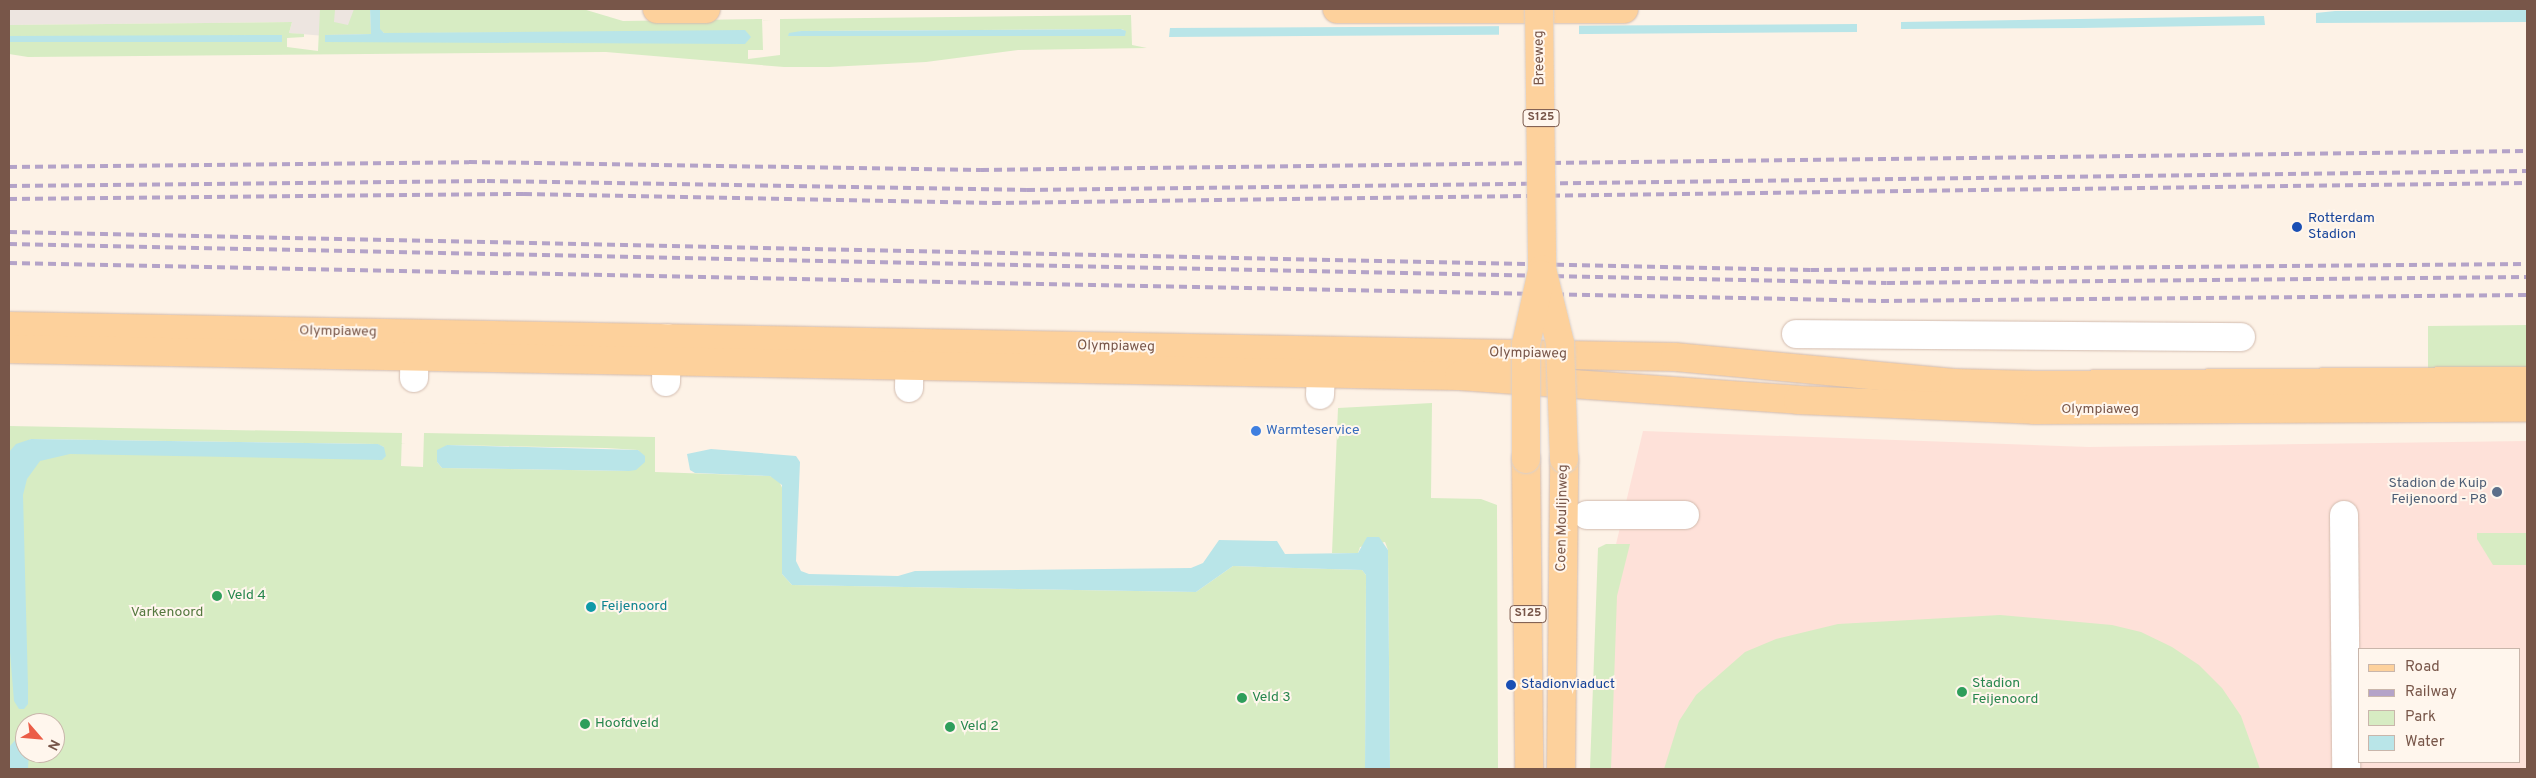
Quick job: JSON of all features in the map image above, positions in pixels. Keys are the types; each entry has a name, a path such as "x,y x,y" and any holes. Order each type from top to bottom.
{"main road":[{"path":"657,9 706,9"},
{"path":"1337,9 1624,9"},
{"name":"Breeweg","path":"1540,9 1542,227"},
{"name":"Coen Moulijnweg","path":"1529,769 1526,344 1542,269 1542,227"},
{"name":"Coen Moulijnweg","path":"1542,269 1560,343 1564,459 1561,769"},
{"name":"Olympiaweg","path":"9,326 415,357"},
{"name":"Olympiaweg","path":"9,350 666,360 1490,377 1798,400 2035,397 2527,381"},
{"path":"1674,391 1675,358"},
{"name":"Olympiaweg","path":"1321,374 1675,358 1954,382 2035,397 2527,408"}],"street":[{"path":"1796,334 2241,337"},
{"path":"1587,515 1684,515"},
{"path":"2344,515 2346,769"}],"shaded area":[{"path":"9,9 370,9 371,34 325,36 289,33 292,22 9,25"},
{"path":"1643,431 2089,447 2527,441 2527,769 1601,769 1612,561"}],"green space":[{"path":"320,9 335,10 334,22 348,25 354,9 370,9 371,34 325,35 325,41 749,32 384,33 380,30 380,9 583,9 623,21 762,19 763,50 748,50 748,59 780,55 780,19 1131,15 1132,45 1147,48 1018,50 926,62 829,67 784,67 606,52 28,57 9,54 9,42 282,42 9,36 9,25 292,22 289,33 304,34 304,37 287,38 287,47 318,51","holes":["1124,30 1125,36 788,36 801,31"]},
{"path":"2527,325 2527,370 2428,370 2428,326"},
{"path":"1432,403 1431,498 1481,499 1497,505 1498,769 1390,769 1388,550 1385,542 1360,547 1358,553 1332,553 1338,408"},
{"name":"Varkenoord","path":"9,426 402,433 401,466 423,467 424,433 655,437 655,472 770,476 778,479 785,494 782,574 792,585 1196,592 1233,566 1362,570 1366,575 1365,769 9,769 9,455 384,447 377,444 31,439 9,452","holes":["447,445 638,450 642,456 629,471 442,468 437,462"]},
{"path":"2477,533 2527,533 2527,565 2493,565 2477,539"},
{"path":"1606,544 1630,544 1617,596 1611,769 1590,769 1598,548"},
{"name":"Stadion Feijenoord","path":"2000,615 2112,625 2141,632 2172,647 2199,665 2222,688 2241,716 2260,769 1664,769 1679,721 1696,695 1745,652 1776,639 1838,624"}],"water":[{"path":"370,9 380,9 380,29 384,33 745,30 751,37 745,44 325,42 325,35 371,34"},
{"path":"2527,10 2527,22 2316,23 2316,13 2335,11"},
{"path":"2264,16 2265,25 1901,29 1901,22"},
{"path":"1857,24 1857,32 1169,37 1170,28"},
{"path":"1121,29 1126,31 1125,36 788,36 789,33 801,31"},
{"path":"282,35 282,42 9,42 9,36"},
{"path":"31,439 378,444 384,447 386,456 382,460 70,454 40,461 27,479 23,495 28,704 24,709 19,709 14,701 9,640 9,452 16,444"},
{"path":"447,445 638,450 645,456 645,462 636,470 629,471 442,468 437,462 437,450"},
{"path":"711,449 796,456 800,462 796,561 801,571 809,574 898,576 915,571 1191,568 1203,563 1219,540 1277,541 1285,554 1358,553 1367,537 1379,537 1388,550 1390,769 1365,769 1366,575 1362,570 1233,566 1196,592 792,585 782,574 782,485 770,476 695,473 690,470 687,454"},
{"path":"15,740 15,763 28,763 28,769 9,769 10,746"}],"pier":[{"path":"1499,24 1579,24 1579,36 1499,37"}],"railway":[{"path":"9,167 469,162 981,170 2527,151"},
{"path":"9,186 487,181 1027,190 2527,171"},
{"path":"9,199 524,194 993,203 2527,183"},
{"path":"9,232 1811,270 2527,264"},
{"path":"9,244 1887,283 2527,277"},
{"path":"9,263 1881,301 2527,295"}],"place":[{"name":"Rotterdam Stadion","path":"2297,227"},
{"name":"Warmteservice","path":"1256,431"},
{"name":"Stadion de Kuip Feijenoord - P8","path":"2497,492"},
{"name":"Veld 4","path":"217,596"},
{"name":"Feijenoord","path":"591,607"},
{"name":"Stadionviaduct","path":"1511,685"},
{"name":"Stadion Feijenoord","path":"1962,692"},
{"name":"Veld 3","path":"1242,698"},
{"name":"Hoofdveld","path":"585,724"},
{"name":"Veld 2","path":"950,727"}]}
